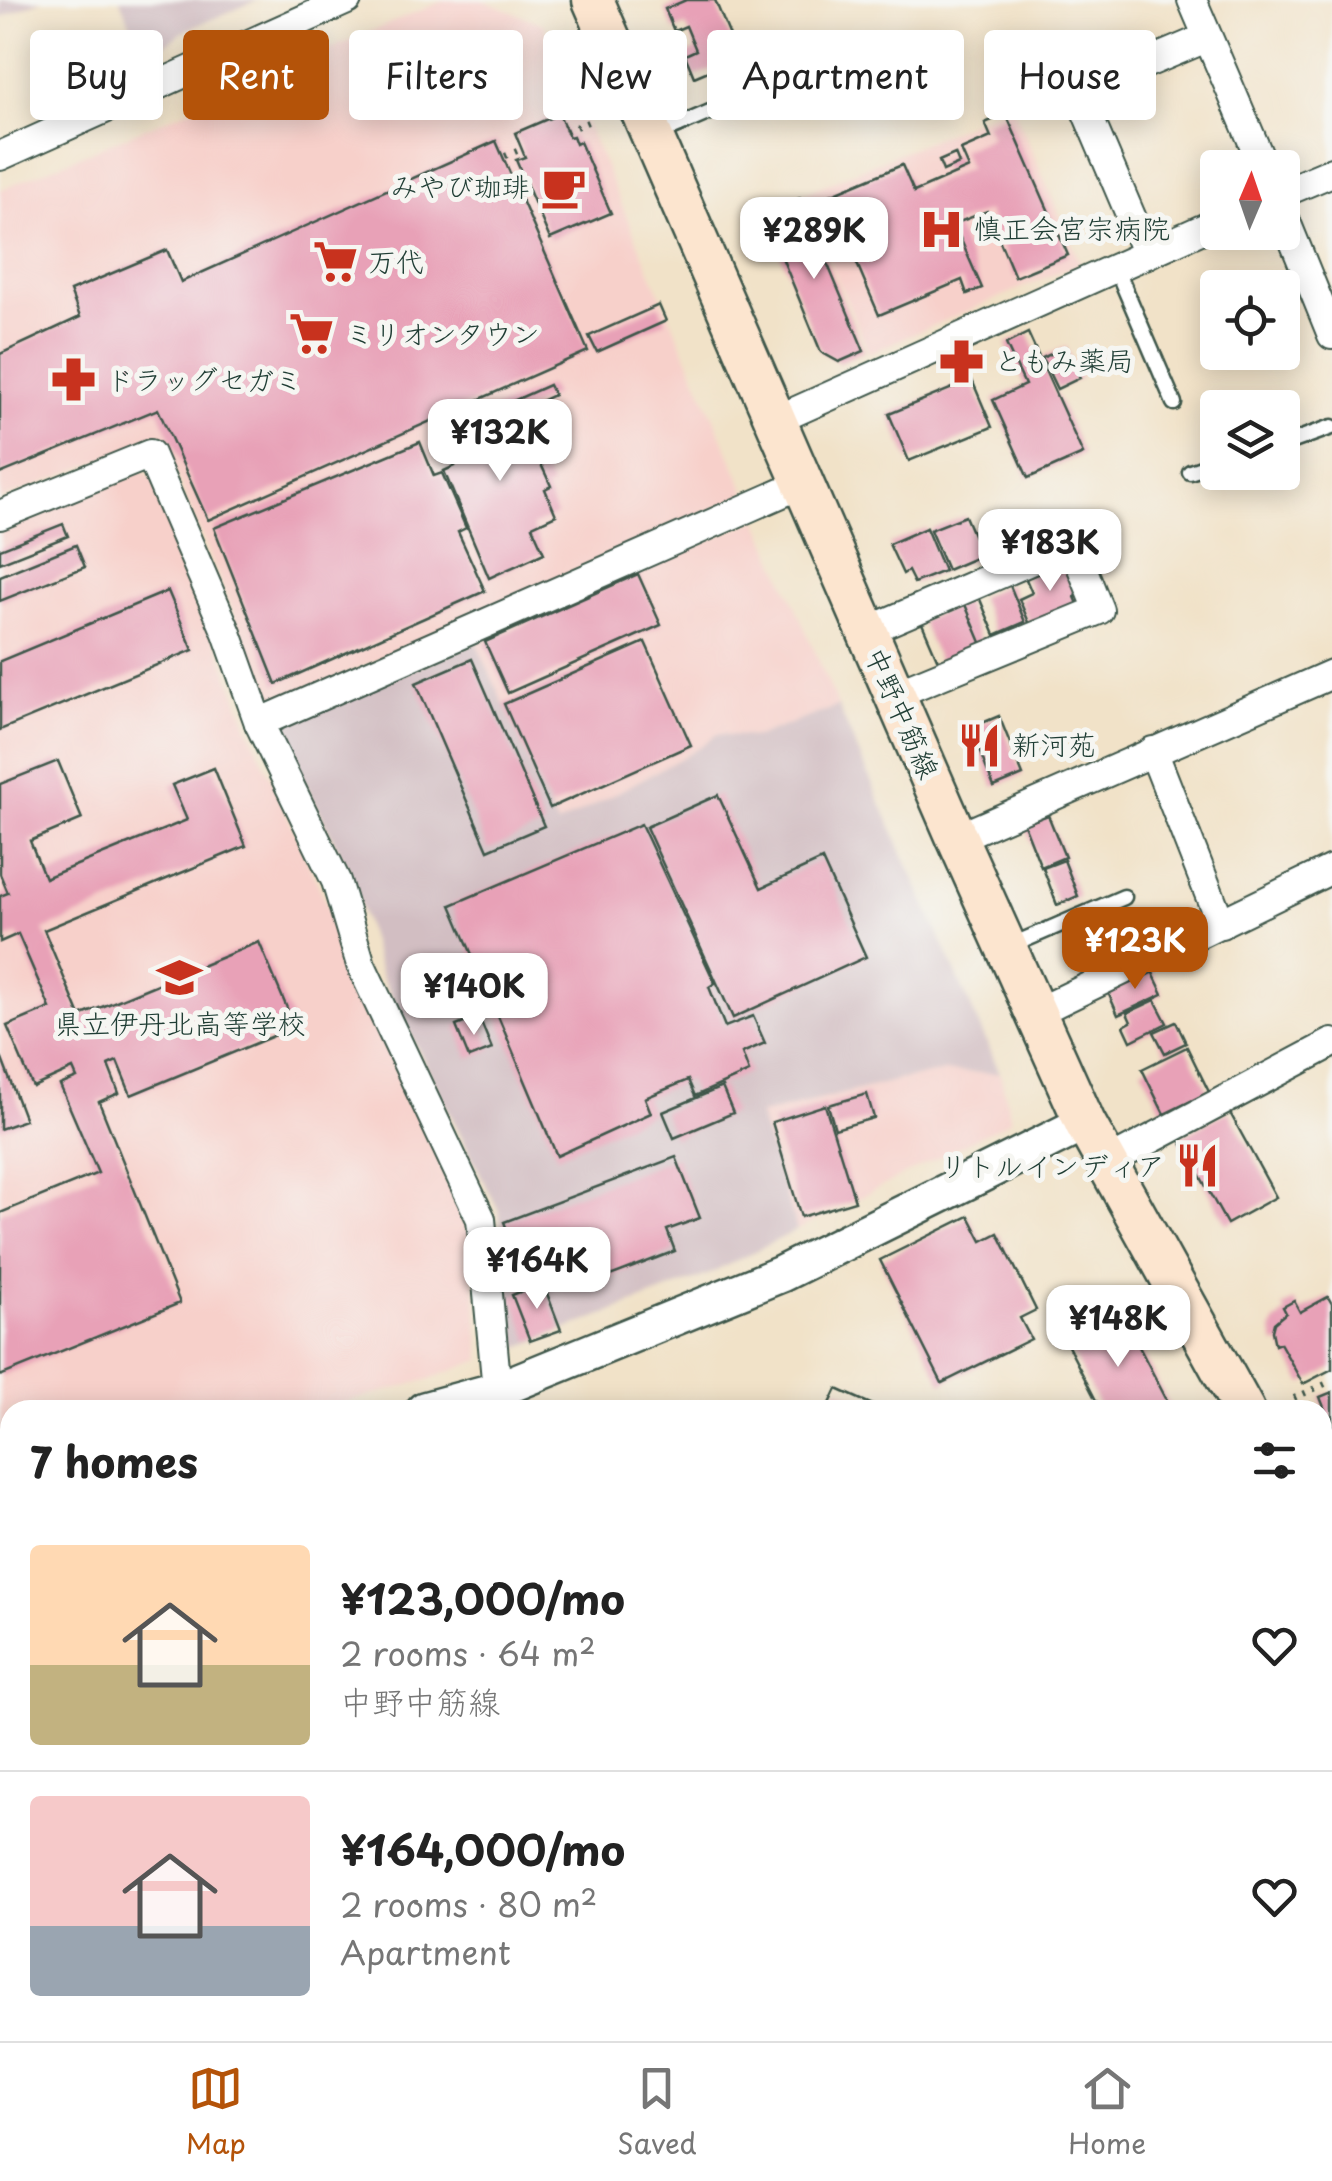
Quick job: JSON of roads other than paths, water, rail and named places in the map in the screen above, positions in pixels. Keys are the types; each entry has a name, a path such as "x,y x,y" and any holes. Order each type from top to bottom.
{"main road":[{"name":"中野中筋線","path":"592,0 956,838 1085,1123 1238,1400"}],"street":[{"path":"0,156 347,0"},
{"path":"1192,0 1256,150"},
{"path":"1147,254 1078,92 1206,38"},
{"path":"1300,185 1332,172"},
{"path":"774,421 1200,230"},
{"path":"1297,250 1332,335"},
{"path":"0,515 150,454 227,634 259,723 336,881 360,966 481,1219 500,1400 780,1274 1085,1123"},
{"path":"259,723 802,484"},
{"path":"867,631 1072,542 1100,610 895,694"},
{"path":"956,838 1332,674"},
{"path":"1153,751 1221,924"},
{"path":"1035,1013 1332,869"},
{"path":"1106,1163 1332,1043"}],"lane":[{"path":"652,136 707,113"},
{"path":"1116,268 1174,403"},
{"path":"1300,439 1332,427"},
{"path":"1190,472 1200,468"},
{"path":"1006,947 1124,897"}],"place":[{"name":"みやび珈琲","path":"563,187"},
{"name":"慎正会宮宗病院","path":"941,229"},
{"name":"万代","path":"335,262"},
{"name":"ミリオンタウン","path":"312,334"},
{"name":"ともみ薬局","path":"961,361"},
{"name":"ドラッグセガミ","path":"73,380"},
{"name":"新河苑","path":"979,745"},
{"name":"県立伊丹北高等学校","path":"180,978"},
{"name":"リトルインディア","path":"1198,1166"}]}
